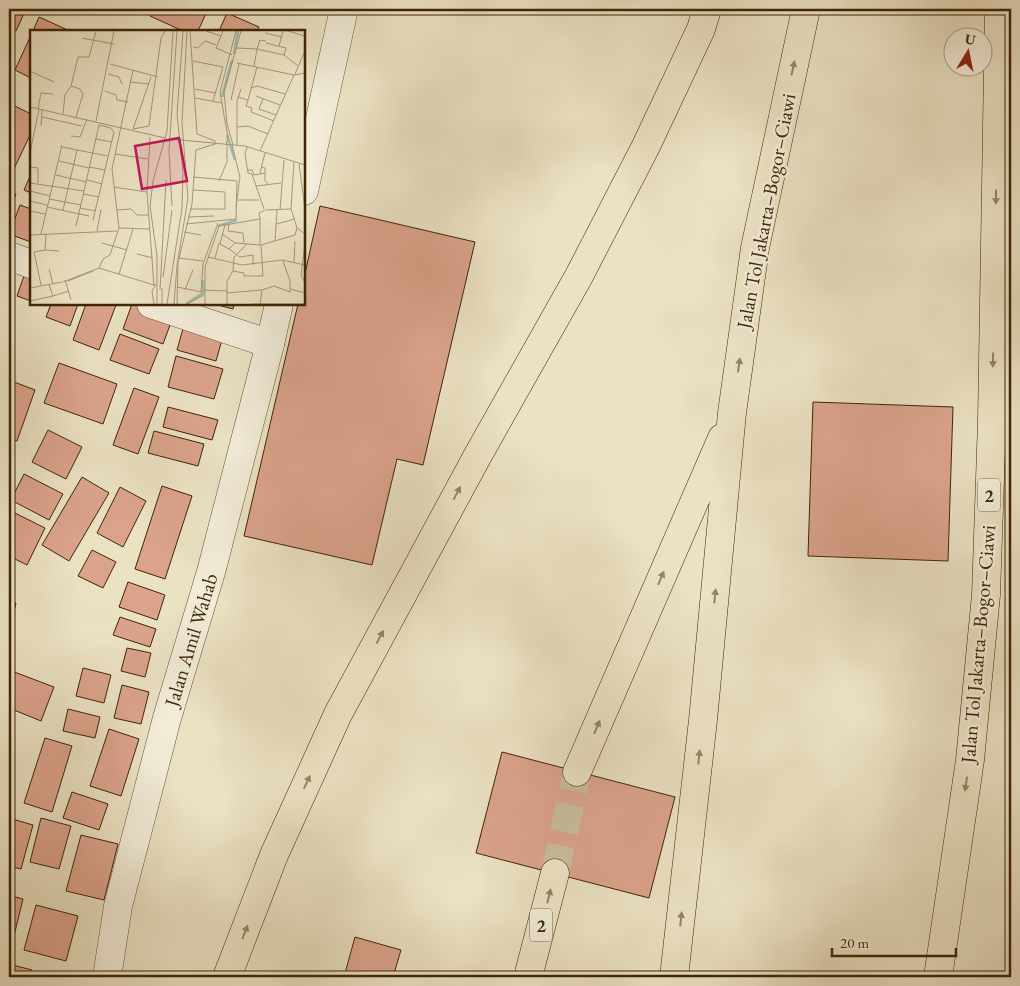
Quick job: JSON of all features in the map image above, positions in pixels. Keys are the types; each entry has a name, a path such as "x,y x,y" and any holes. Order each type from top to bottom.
{"highway":[{"path":"227,977 274,855 338,714 478,455 579,276 646,146 701,30 707,9"},
{"name":"Jalan Tol Jakarta–Bogor–Ciawi","path":"674,977 702,730 732,413 755,248 806,9"},
{"name":"Jalan Tol Jakarta–Bogor–Ciawi","path":"938,977 970,760 986,596 992,421 999,9"},
{"name":"Jalan Tol Jakarta–Bogor–Ciawi","path":"578,772 732,413"},
{"name":"2","path":"528,977 555,873"}],"street":[{"path":"305,186 344,9"},
{"path":"9,256 30,264"},
{"path":"154,305 270,344"},
{"name":"Jalan Amil Wahab","path":"107,977 120,896 167,718 211,572 279,305"}],"building":[{"path":"9,9 26,9 16,31 9,28"},
{"path":"153,9 208,9 198,30 181,30 150,16"},
{"path":"227,13 259,27 258,30 219,30"},
{"path":"39,17 68,30 33,30"},
{"path":"30,37 30,78 15,70"},
{"path":"9,103 30,114 30,135 13,171 9,169"},
{"path":"30,176 30,193 24,190"},
{"path":"9,192 16,194 9,214"},
{"path":"20,205 30,209 30,242 9,234"},
{"path":"320,206 475,242 423,465 397,459 372,565 244,536 298,305 305,305 305,274"},
{"path":"26,270 30,272 30,301 17,296"},
{"path":"51,305 78,305 70,326 46,317"},
{"path":"86,305 116,305 99,350 73,340"},
{"path":"132,305 173,317 163,344 123,329"},
{"path":"218,305 234,305 233,309"},
{"path":"184,325 223,336 216,361 177,350"},
{"path":"120,334 159,349 149,374 110,360"},
{"path":"176,356 223,369 214,399 168,387"},
{"path":"59,363 117,384 103,424 44,403"},
{"path":"9,380 35,390 17,441 9,439"},
{"path":"134,388 159,397 138,454 113,445"},
{"path":"813,402 953,407 948,561 808,556"},
{"path":"168,407 218,420 212,440 163,427"},
{"path":"48,430 82,447 66,479 32,462"},
{"path":"154,431 204,444 198,466 148,453"},
{"path":"24,474 63,494 49,520 11,500"},
{"path":"82,477 109,493 69,561 42,545"},
{"path":"162,486 192,496 165,579 135,569"},
{"path":"120,487 146,501 123,547 97,533"},
{"path":"15,513 45,528 27,565 9,556 9,525"},
{"path":"92,550 116,562 103,588 78,576"},
{"path":"128,582 165,595 157,620 119,607"},
{"path":"9,601 16,603 9,634"},
{"path":"120,617 156,629 150,647 113,635"},
{"path":"127,648 151,653 145,677 121,671"},
{"path":"83,668 111,675 104,703 76,696"},
{"path":"9,670 54,687 41,721 9,708"},
{"path":"122,685 149,692 141,724 114,718"},
{"path":"68,709 100,717 95,738 63,731"},
{"path":"109,729 139,739 121,796 90,786"},
{"path":"45,738 72,746 52,812 24,803"},
{"path":"502,752 675,797 649,898 476,853"},
{"path":"72,792 108,804 99,830 63,818"},
{"path":"9,818 33,825 21,869 9,866"},
{"path":"41,818 71,826 59,869 30,862"},
{"path":"81,835 118,844 104,900 66,891"},
{"path":"9,895 23,899 11,948 9,947"},
{"path":"36,905 78,916 66,961 24,950"},
{"path":"355,937 401,950 393,977 344,977"},
{"path":"9,964 32,970 30,977 9,977"}],"tunnel":[{"path":"555,873 577,772"}]}
